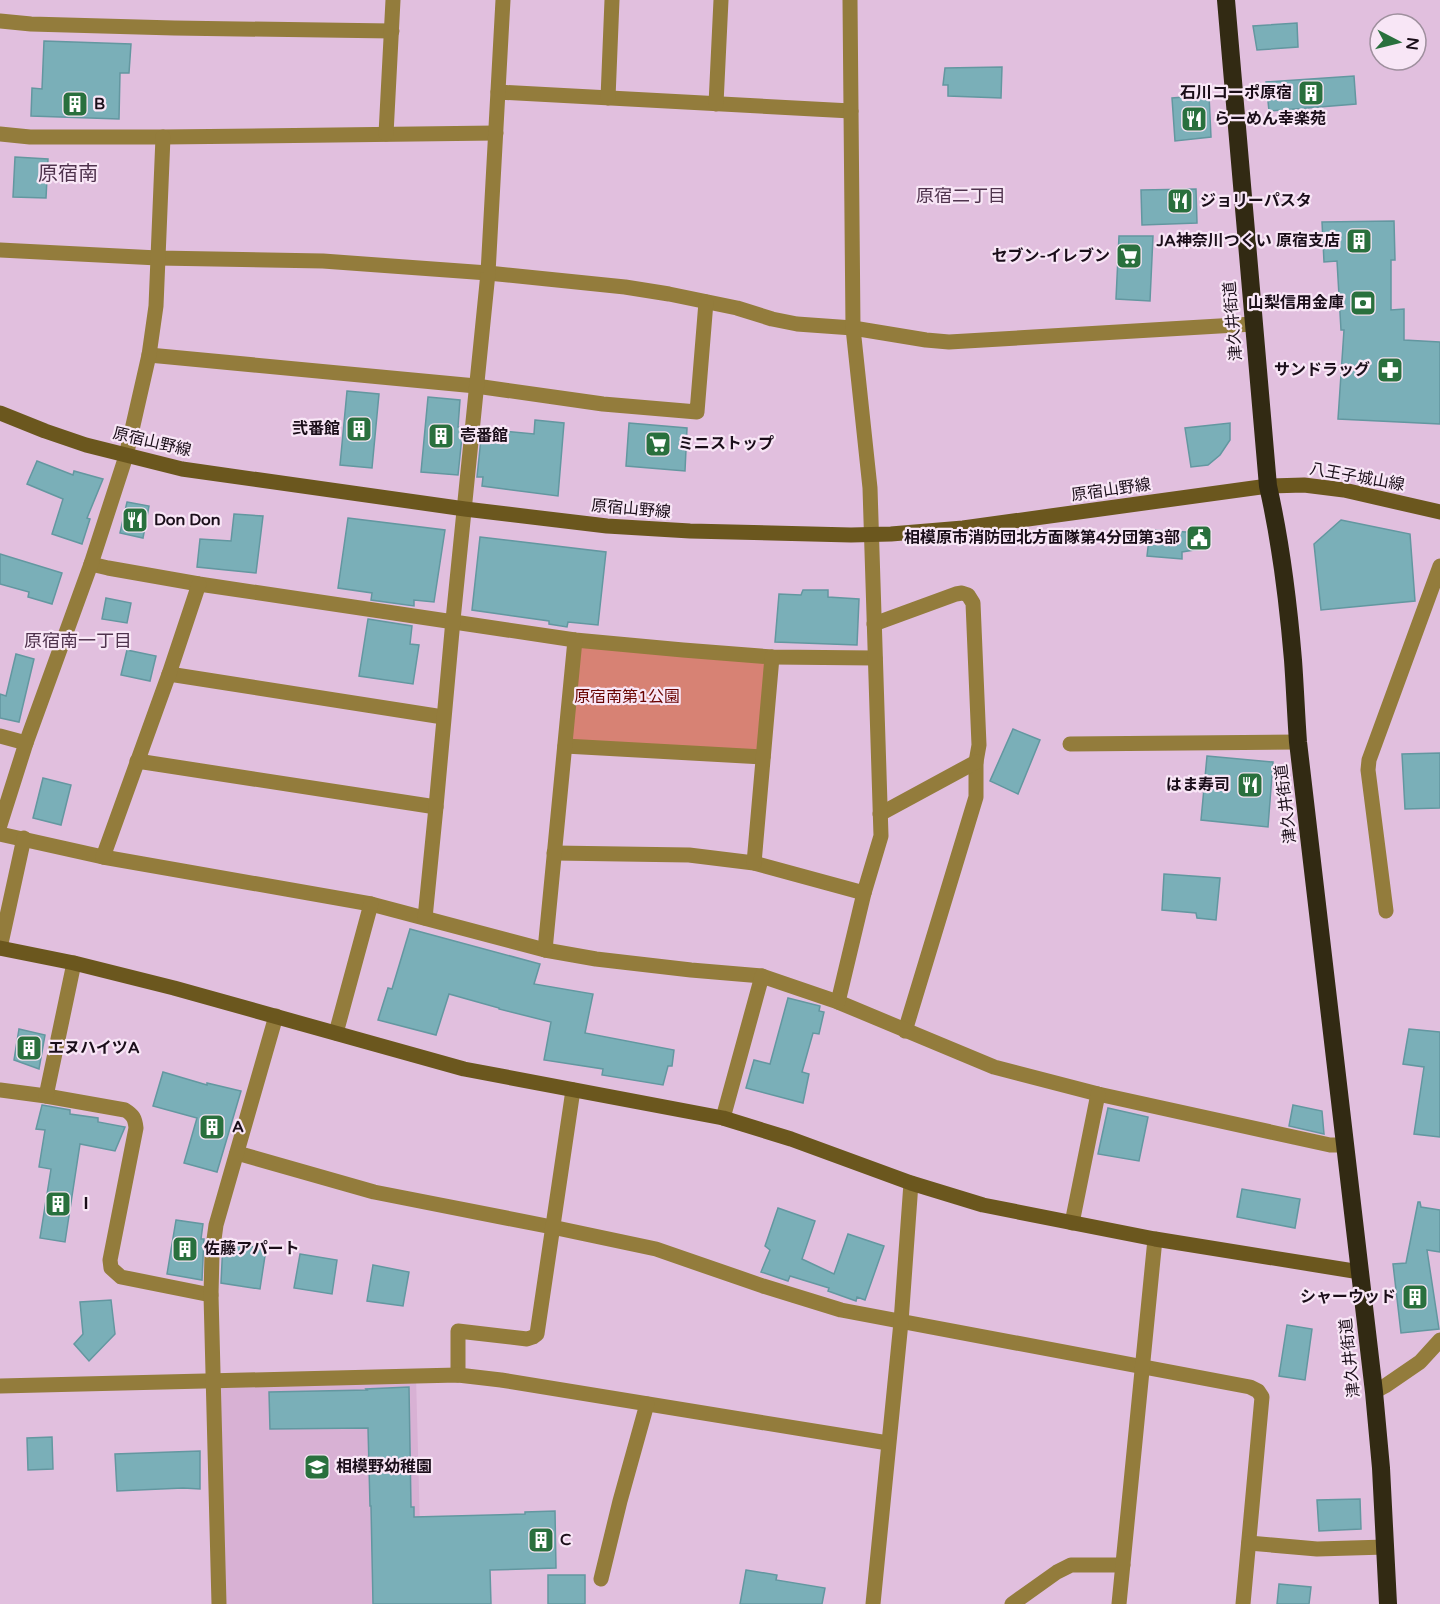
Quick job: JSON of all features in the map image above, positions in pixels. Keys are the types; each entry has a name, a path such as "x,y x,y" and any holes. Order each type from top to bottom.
{"highway":[{"name":"津久井街道","path":"1226,0 1268,486 1278,530 1284,578 1293,659 1298,742 1374,1392 1388,1604"}],"street":[{"path":"386,134 393,0"},
{"path":"425,918 488,273 503,0"},
{"path":"608,98 612,0"},
{"path":"716,104 721,0"},
{"path":"838,1002 864,893 881,836 868,457 854,328 850,0"},
{"path":"0,21 31,24 392,31"},
{"path":"498,92 851,111"},
{"path":"0,134 30,137 163,137 496,133"},
{"path":"0,825 26,743 91,564 126,456 149,355 156,306 163,137"},
{"path":"0,250 158,258 323,261 488,273 625,287 737,308 797,324 854,328 949,342 1253,324"},
{"path":"149,355 477,386 603,404 697,412 706,302"},
{"name":"原宿山野線","path":"0,413 86,445 182,469 465,509 607,525 690,531 871,534 963,528 1268,486"},
{"name":"八王子城山線","path":"1268,486 1304,485 1344,490 1440,512"},
{"path":"91,564 199,584 453,620 575,640 772,657 875,658"},
{"path":"1386,911 1368,770 1369,760 1440,566"},
{"path":"103,857 199,584"},
{"path":"874,624 956,594 962,593 971,597 973,603 979,745 976,762 976,797 905,1030"},
{"path":"545,950 575,640"},
{"path":"754,863 772,657"},
{"path":"169,674 443,717"},
{"path":"0,736 26,743"},
{"path":"1070,744 1298,742"},
{"path":"565,746 763,757"},
{"path":"136,761 436,807"},
{"path":"880,814 976,762"},
{"path":"0,834 103,857 371,903 545,950 596,959 762,976 838,1002 994,1067 1098,1094 1330,1146 1345,1145"},
{"path":"24,838 0,948 74,963 174,988 464,1069 723,1118 790,1139 911,1183 984,1205 1155,1239 1360,1272"},
{"path":"554,853 689,855 754,863 864,893"},
{"path":"336,1033 371,903"},
{"path":"46,1096 74,963"},
{"path":"723,1118 762,976"},
{"path":"219,1604 211,1295 212,1254 216,1225 276,1016"},
{"path":"0,1090 125,1110 132,1114 136,1128 110,1260 111,1268 121,1277 211,1295"},
{"path":"458,1376 459,1331 527,1339 537,1334 573,1090"},
{"path":"1072,1223 1098,1094"},
{"path":"237,1153 374,1192 656,1249 815,1303 901,1322 1250,1387 1258,1391 1262,1397 1243,1604"},
{"path":"873,1604 901,1322 911,1183"},
{"path":"1119,1604 1155,1239"},
{"path":"1374,1392 1420,1362 1440,1340"},
{"path":"0,1386 458,1376 501,1380 888,1443"},
{"path":"601,1579 647,1404"},
{"path":"1249,1543 1317,1549 1386,1547"},
{"path":"1012,1604 1057,1572 1071,1565 1123,1565"}],"shaded area":[{"name":"相模野幼稚園","path":"416,1376 422,1604 219,1604 213,1380"}],"green space":[{"name":"原宿南第1公園","path":"575,640 772,657 763,757 565,746"}],"building":[{"path":"1297,23 1298,47 1257,50 1253,26"},
{"path":"44,41 131,44 129,73 120,73 119,119 31,116 32,88 42,89"},
{"path":"1002,67 1001,98 948,96 948,85 943,85 945,68"},
{"name":"石川コーポ原宿","path":"1354,76 1356,104 1269,111 1266,82"},
{"path":"1209,95 1211,137 1175,141 1172,98"},
{"path":"15,157 48,159 46,198 13,197"},
{"path":"1196,189 1197,223 1142,225 1141,190"},
{"path":"1394,221 1395,260 1391,260 1391,310 1404,309 1404,340 1440,342 1440,424 1338,419 1344,330 1341,330 1337,261 1324,262 1322,222"},
{"path":"1119,236 1153,236 1150,301 1116,299"},
{"name":"弐番館","path":"347,391 379,394 372,468 340,465"},
{"name":"壱番館","path":"428,397 460,400 458,427 463,427 458,475 421,472"},
{"path":"535,420 564,423 558,496 482,486 483,477 477,477 482,429 534,434"},
{"path":"629,423 687,428 685,471 626,466"},
{"path":"1230,423 1230,440 1220,455 1208,465 1191,467 1185,428"},
{"path":"37,461 73,475 74,471 103,479 87,518 90,519 82,544 52,534 63,499 27,484"},
{"name":"Don Don","path":"127,502 149,506 143,538 120,533"},
{"path":"234,514 263,516 256,573 197,567 200,539 231,541"},
{"path":"348,518 445,530 434,602 414,600 414,606 371,600 372,593 338,588"},
{"path":"1341,520 1410,534 1415,601 1321,610 1314,544"},
{"path":"1150,530 1205,533 1206,548 1182,552 1182,559 1147,556"},
{"path":"480,537 606,552 598,625 568,622 567,627 549,624 549,621 472,610"},
{"path":"0,554 62,573 52,604 28,597 29,592 0,584"},
{"path":"803,590 828,590 828,597 859,599 857,645 775,642 779,594 801,595"},
{"path":"106,598 131,603 127,623 102,619"},
{"path":"368,619 412,626 410,644 419,645 413,684 359,676"},
{"path":"127,650 156,656 150,681 121,675"},
{"path":"16,654 34,659 19,722 0,718 0,694 6,696"},
{"path":"1013,729 1040,740 1018,794 990,781"},
{"path":"1440,753 1440,808 1405,809 1402,754"},
{"path":"1207,756 1273,762 1268,827 1201,820"},
{"path":"43,778 71,785 61,825 33,818"},
{"path":"1164,874 1220,878 1216,920 1197,918 1196,913 1162,910"},
{"path":"410,929 540,964 534,984 593,994 585,1033 674,1050 672,1066 668,1066 663,1085 602,1075 603,1069 544,1060 551,1022 449,994 436,1035 378,1020 388,988 392,989"},
{"path":"788,998 820,1006 819,1011 824,1012 819,1034 813,1033 802,1072 809,1074 803,1103 746,1088 754,1060 770,1064"},
{"name":"エヌハイツA","path":"19,1029 45,1035 39,1069 14,1060"},
{"path":"1409,1029 1440,1032 1440,1137 1414,1134 1424,1067 1403,1064"},
{"name":"A","path":"163,1072 207,1085 207,1083 241,1091 217,1172 184,1163 197,1118 153,1106"},
{"path":"42,1105 70,1110 70,1114 98,1118 98,1122 125,1127 115,1151 80,1144 65,1242 40,1238 51,1169 39,1167 45,1130 36,1129"},
{"path":"1293,1105 1322,1111 1324,1134 1289,1126"},
{"path":"1108,1108 1148,1117 1139,1161 1098,1154"},
{"path":"1242,1189 1300,1199 1295,1228 1237,1217"},
{"name":"シャーウッド","path":"1418,1202 1421,1207 1440,1210 1440,1252 1427,1250 1439,1329 1401,1333 1393,1264 1406,1263"},
{"path":"778,1208 815,1221 802,1259 834,1274 848,1234 884,1246 865,1300 857,1297 856,1301 828,1291 829,1288 790,1276 788,1281 761,1272 770,1250 765,1246"},
{"name":"佐藤アパート","path":"176,1220 203,1224 202,1280 167,1274"},
{"path":"223,1242 266,1249 260,1289 221,1283"},
{"path":"300,1254 337,1260 332,1294 294,1288"},
{"path":"373,1265 409,1272 403,1306 367,1301"},
{"path":"111,1300 115,1334 89,1361 74,1344 83,1334 80,1302"},
{"path":"1287,1325 1312,1329 1305,1380 1279,1376"},
{"path":"409,1387 411,1507 414,1507 414,1517 555,1511 556,1568 490,1570 491,1604 373,1604 368,1428 270,1429 269,1392"},
{"path":"52,1437 53,1469 28,1470 27,1438"},
{"path":"200,1451 200,1489 117,1491 115,1454"},
{"path":"1360,1499 1361,1529 1319,1531 1317,1500"},
{"path":"746,1570 777,1575 776,1580 825,1588 822,1604 740,1604"},
{"path":"548,1575 585,1575 585,1604 548,1604"},
{"path":"1279,1584 1311,1587 1309,1604 1277,1604"}],"place":[{"name":"石川コーポ原宿","path":"1311,93"},
{"name":"B","path":"75,104"},
{"name":"らーめん幸楽苑","path":"1194,119"},
{"name":"ジョリーパスタ","path":"1180,201"},
{"name":"JA神奈川つくい 原宿支店","path":"1359,241"},
{"name":"セブン-イレブン","path":"1129,256"},
{"name":"山梨信用金庫","path":"1363,303"},
{"name":"サンドラッグ","path":"1390,370"},
{"name":"弐番館","path":"359,429"},
{"name":"壱番館","path":"441,436"},
{"name":"ミニストップ","path":"658,444"},
{"name":"Don Don","path":"135,520"},
{"name":"相模原市消防団北方面隊第4分団第3部","path":"1199,538"},
{"name":"はま寿司","path":"1250,785"},
{"name":"エヌハイツA","path":"29,1048"},
{"name":"A","path":"212,1127"},
{"name":"Ⅰ","path":"58,1204"},
{"name":"佐藤アパート","path":"185,1249"},
{"name":"シャーウッド","path":"1415,1297"},
{"name":"相模野幼稚園","path":"317,1467"},
{"name":"C","path":"541,1540"}],"district":[{"name":"原宿南","path":"68,174"},
{"name":"原宿二丁目","path":"961,196"},
{"name":"原宿南一丁目","path":"78,641"}]}
